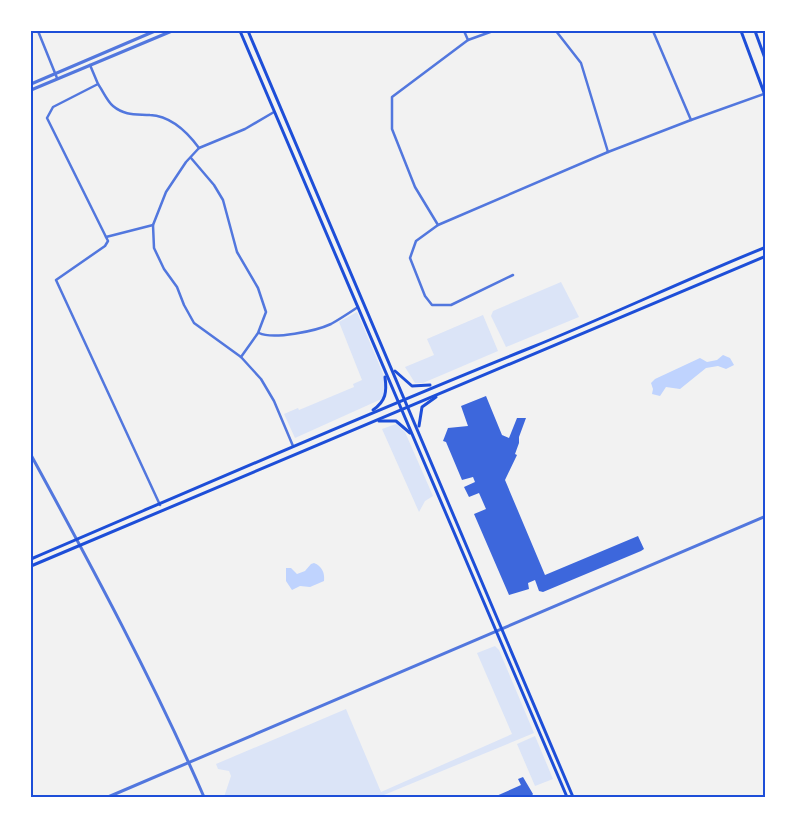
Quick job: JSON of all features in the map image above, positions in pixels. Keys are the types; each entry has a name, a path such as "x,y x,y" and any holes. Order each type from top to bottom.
{"main road":[{"path":"240,31 566,797"},
{"path":"248,31 393,367 573,797"},
{"path":"741,31 765,96"},
{"path":"755,31 766,60"},
{"path":"31,559 294,448 405,397 529,348 766,247"},
{"path":"31,566 766,256"},
{"path":"393,367 412,386 420,387 438,384"},
{"path":"368,415 380,405 386,394 384,371"},
{"path":"421,434 418,421 422,407 442,392"},
{"path":"371,422 382,420 396,421 407,428 413,437"}],"street":[{"path":"38,31 57,78"},
{"path":"31,84 155,31"},
{"path":"31,90 172,31"},
{"path":"464,31 468,40"},
{"path":"438,225 415,187 392,129 390,105 392,97 468,40 493,31"},
{"path":"556,31 581,63 608,152"},
{"path":"653,31 691,120"},
{"path":"90,65 98,84 113,106 131,116 152,115 187,130 199,148"},
{"path":"98,84 52,107 47,118 108,242 56,280 160,505"},
{"path":"513,275 451,305 432,305 425,296 410,258 416,241 438,225 608,152 691,120 765,96"},
{"path":"274,112 245,130 199,148 190,158 166,192 153,225 154,248 164,269 177,287 194,323 240,357 261,380 274,401 294,448"},
{"path":"190,158 214,185 223,200 237,252 258,288 266,312 258,332 240,357"},
{"path":"106,237 153,225"},
{"path":"258,332 265,336 280,336 330,324 358,307"},
{"path":"31,455 80,546 188,761 204,797"},
{"path":"108,797 188,761 766,516"}],"shaded area":[{"path":"561,282 579,317 506,347 491,316 493,311"},
{"path":"357,312 387,383 386,397 295,438 284,414 298,408 299,410 354,387 353,384 362,380 339,322"},
{"path":"483,315 498,351 423,383 415,383 405,367 434,355 427,339"},
{"path":"396,424 405,432 433,496 425,501 419,512 382,429"},
{"path":"495,646 499,650 534,733 379,797 224,797 231,776 229,771 218,769 216,764 346,709 381,792 512,734 477,653"},
{"path":"535,736 553,779 535,786 517,744"}],"water":[{"path":"723,355 730,358 734,365 726,369 718,366 706,368 680,389 666,387 660,396 652,394 651,383 655,379 700,358 707,362 717,360"},
{"path":"314,563 322,570 324,581 310,587 300,586 292,590 286,581 286,568 291,568 297,574 305,571"}],"building":[{"path":"486,396 502,435 509,438 517,418 526,418 519,437 515,454 517,455 505,480 545,575 638,536 644,549 543,592 539,591 535,580 528,583 529,589 509,595 474,514 486,509 479,493 469,497 464,487 475,482 473,477 462,480 446,442 443,441 448,428 468,426 461,406"},
{"path":"523,777 533,794 531,797 494,797 521,785 518,779"}]}
